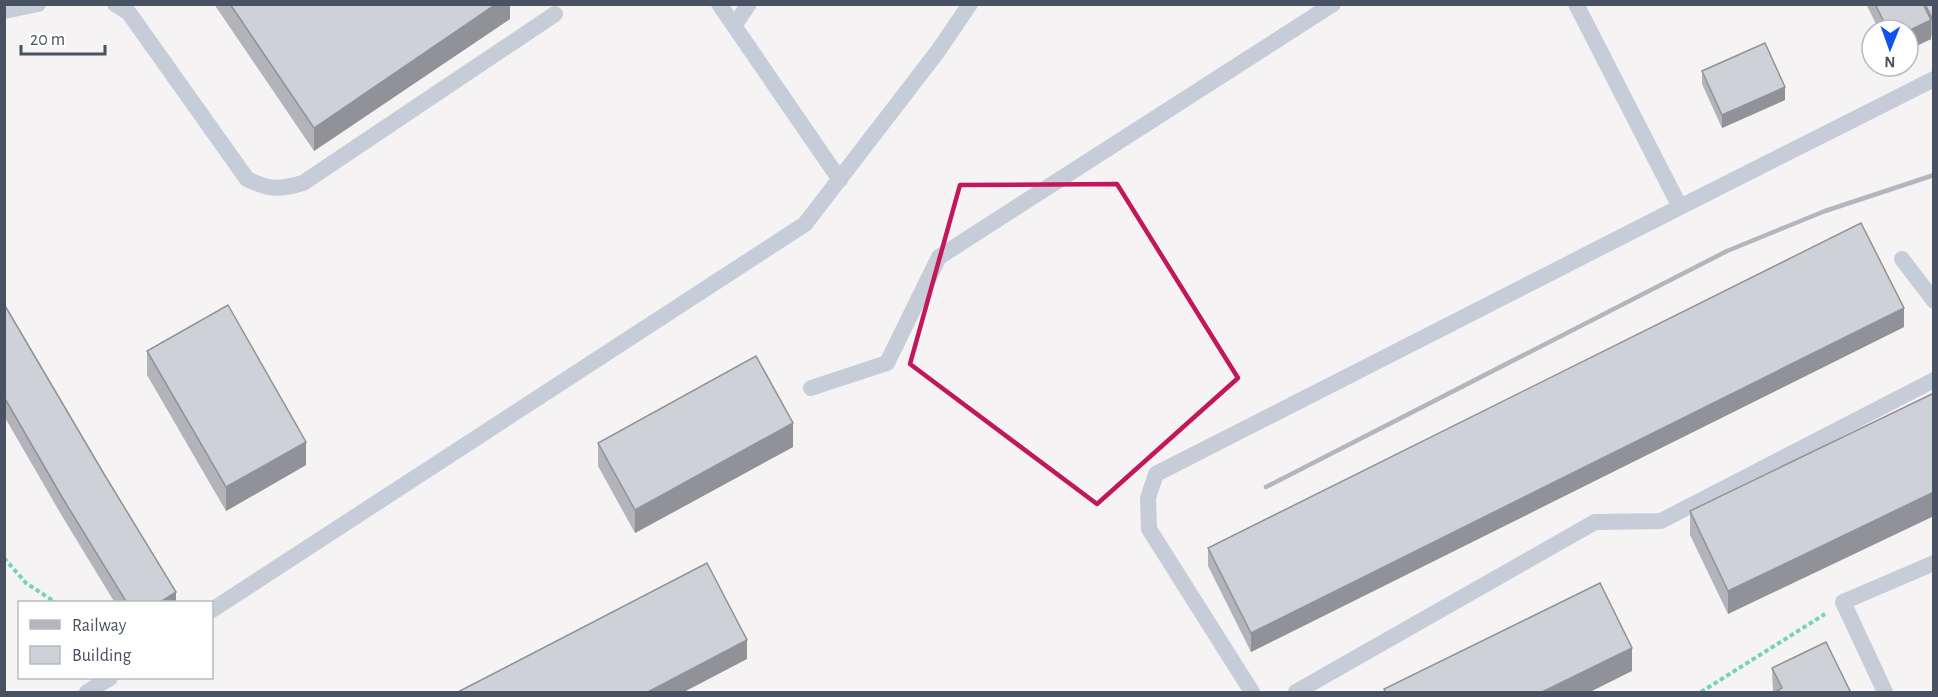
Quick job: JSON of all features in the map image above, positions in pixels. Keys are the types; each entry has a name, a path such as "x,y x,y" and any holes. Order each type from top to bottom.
{"lane":[{"path":"4,12 38,4"},
{"path":"115,4 129,13 247,179 265,187 283,189 303,183 555,14"},
{"path":"719,4 840,180"},
{"path":"734,26 749,4"},
{"path":"213,609 805,224 938,51 970,4"},
{"path":"811,388 887,363 939,257 1333,4"},
{"path":"1576,4 1680,207"},
{"path":"1252,693 1149,530 1148,498 1156,474 1934,79"},
{"path":"1902,259 1934,301"},
{"path":"1296,693 1595,522 1661,521 1934,380"},
{"path":"1885,693 1843,602 1934,563"},
{"path":"87,693 108,679"}],"path":[{"path":"4,558 26,583 52,601"},
{"path":"1701,693 1843,602"}],"highlighted area":[{"path":"1117,184 1238,378 1097,504 910,364 960,185"}],"building":[{"path":"230,4 496,4 314,128"},
{"path":"1875,4 1923,4 1931,20 1920,25 1920,18 1882,18"},
{"path":"1925,4 1934,4 1934,20 1933,20"},
{"path":"1765,43 1785,87 1722,115 1702,71"},
{"path":"1861,223 1904,308 1251,633 1208,548"},
{"path":"4,304 176,592 162,601 126,601 4,397"},
{"path":"228,305 306,442 226,487 147,351"},
{"path":"756,356 793,423 635,510 598,443"},
{"path":"1934,393 1934,492 1728,591 1690,511"},
{"path":"707,563 747,640 646,693 456,693"},
{"path":"1600,583 1632,648 1540,693 1386,693 1384,689"},
{"path":"1826,642 1851,693 1773,693 1782,688 1772,668"}],"railway":[{"path":"1266,487 1727,251 1825,211 1934,175"}]}
